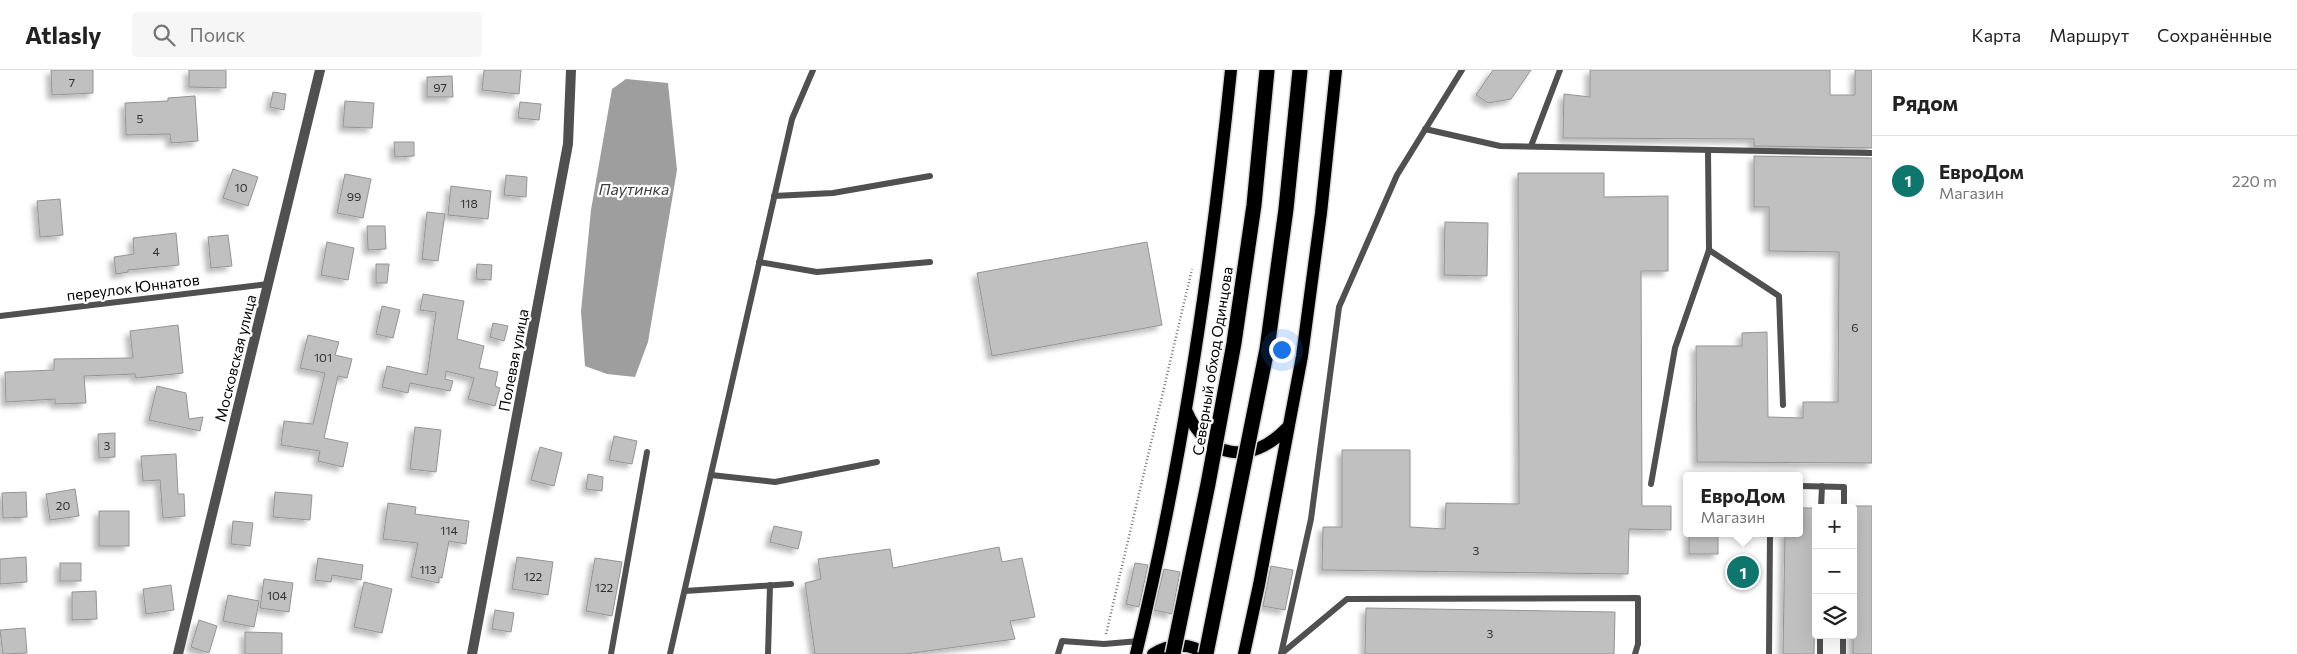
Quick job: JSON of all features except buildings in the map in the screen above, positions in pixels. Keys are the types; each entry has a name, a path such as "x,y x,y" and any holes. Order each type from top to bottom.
{"highway":[{"name":"Северный обход Одинцова","path":"1173,654 1208,484 1234,343 1254,205 1267,70"},
{"path":"1206,654 1266,349 1286,209 1300,70"}],"main road":[{"path":"1138,648 1202,323 1218,201 1231,70"},
{"path":"1244,654 1259,585 1302,356 1314,268 1336,70"},
{"path":"1186,410 1193,427 1206,440 1222,450 1240,453 1258,450 1274,442 1287,428"},
{"path":"1153,654 1169,646 1188,646 1206,654"}],"street":[{"name":"Московская улица","path":"178,654 320,70"},
{"name":"Полевая улица","path":"472,654 568,144 571,70"}],"lane":[{"path":"670,654 792,119 813,70"},
{"path":"1462,70 1397,175 1339,307 1311,519 1281,654 1347,599 1638,598 1638,644 1634,654"},
{"path":"1531,146 1560,70"},
{"path":"1425,129 1500,146 1872,153"},
{"path":"1651,484 1675,348 1709,250 1708,150"},
{"path":"774,196 833,193 930,176"},
{"path":"1709,250 1779,296 1783,405"},
{"path":"759,262 818,272 930,262"},
{"name":"переулок Юннатов","path":"0,316 268,284"},
{"path":"611,654 647,452"},
{"path":"711,474 775,482 876,462"},
{"path":"1803,486 1844,487 1844,504"},
{"path":"1821,504 1822,486"},
{"path":"1769,654 1770,537"},
{"path":"684,591 791,584"},
{"path":"768,654 770,585"},
{"path":"1820,639 1820,654"},
{"path":"1842,654 1843,639"},
{"path":"1058,654 1062,641 1138,648"}],"path":[{"path":"1104,644 1193,265"}],"water":[{"name":"Паутинка","path":"626,79 668,83 677,170 648,342 635,377 607,374 585,366 581,311 591,210 612,89"}],"place":[{"name":"ЕвроДом","path":"1743,572"}]}
